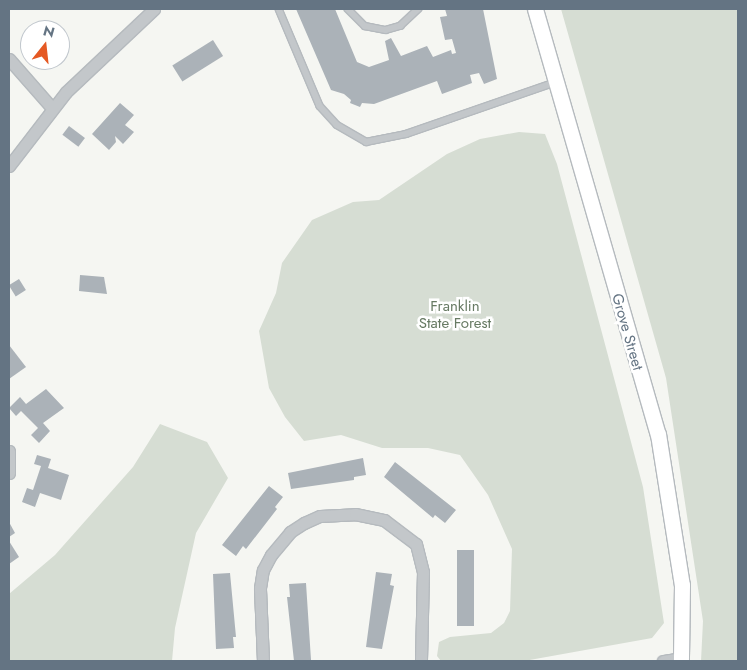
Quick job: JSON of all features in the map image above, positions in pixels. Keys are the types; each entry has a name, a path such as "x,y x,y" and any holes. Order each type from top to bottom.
{"main road":[{"name":"Grove Street","path":"535,9 658,434 682,585 682,660"}],"street":[{"path":"9,166 52,108 82,76 154,9"},
{"path":"9,59 52,108"},
{"path":"9,451 9,473"},
{"path":"263,661 260,588 263,570 271,555 290,532 304,523 320,516 355,514 384,520 416,544 423,572 421,661"},
{"path":"663,661 682,660"}],"lane":[{"path":"279,9 309,83 327,116 351,135 372,143 556,82"},
{"path":"348,9 365,26 386,30 400,26 418,9"}],"green space":[{"path":"561,9 738,9 738,661 701,661 703,621 666,378"},
{"name":"Franklin State Forest","path":"519,132 545,134 557,164 643,487 664,623 652,638 524,661 441,661 437,656 439,642 450,637 491,633 504,623 510,611 512,549 488,495 460,455 428,448 382,448 341,435 304,441 285,417 269,388 259,331 276,293 282,263 312,220 353,202 379,200 447,154 480,139"},
{"path":"160,424 207,442 228,478 196,533 175,628 172,661 9,661 9,594 55,555 133,467"}],"building":[{"path":"296,9 335,9 357,62 369,67 389,60 385,41 391,38 401,56 427,46 433,57 451,50 452,54 456,53 452,39 445,40 440,17 447,16 445,9 483,9 497,79 484,84 479,73 470,75 472,83 442,94 437,81 374,104 362,103 360,107 350,103 351,100 344,94 331,90"},
{"path":"213,40 223,56 182,82 172,65"},
{"path":"120,103 134,115 125,125 134,132 123,144 115,136 116,142 109,150 92,134"},
{"path":"69,126 85,138 78,147 62,135"},
{"path":"80,275 104,277 107,294 79,291"},
{"path":"19,279 26,290 16,296 9,285"},
{"path":"9,345 26,367 9,379"},
{"path":"46,389 64,408 43,423 50,431 39,443 31,435 38,428 21,411 16,416 9,408 20,397 26,404"},
{"path":"37,455 51,459 48,468 69,475 61,500 40,493 35,507 22,502 27,488 33,490 41,466 34,464"},
{"path":"363,458 366,475 354,477 354,480 291,489 288,473"},
{"path":"395,462 456,510 445,523 435,515 433,518 384,477"},
{"path":"269,486 283,497 275,507 277,509 246,549 243,546 236,556 222,545"},
{"path":"9,522 15,533 9,537"},
{"path":"9,541 19,557 9,564"},
{"path":"457,550 474,550 474,626 457,626"},
{"path":"376,572 392,574 390,585 394,586 382,649 366,647"},
{"path":"230,573 236,637 233,637 234,648 216,649 213,574"},
{"path":"306,583 311,660 294,661 287,597 290,597 289,584"}]}
